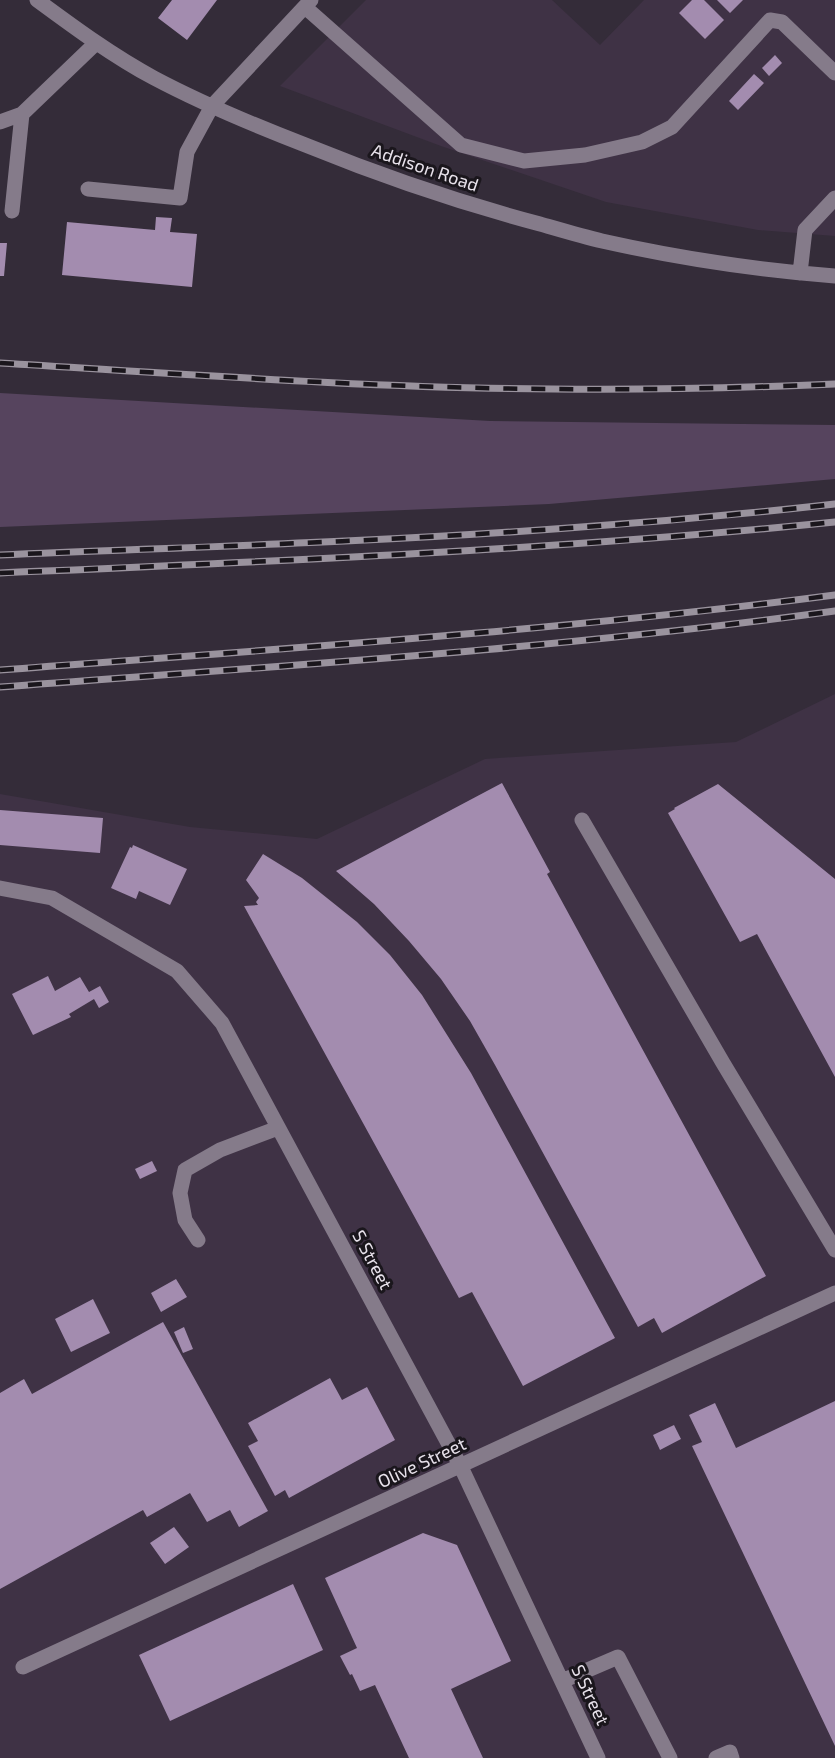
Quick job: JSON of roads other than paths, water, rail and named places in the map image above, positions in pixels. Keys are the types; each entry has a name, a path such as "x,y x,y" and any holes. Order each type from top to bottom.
{"street":[{"name":"Addison Road","path":"37,0 96,44 154,78 255,125 336,158 428,191 599,240 661,254 835,276"},
{"path":"88,189 180,198 187,152 212,106 308,4 461,145 524,161 585,154 642,142 672,127 770,20 783,22 835,73"},
{"path":"0,122 22,114 96,44"},
{"path":"12,211 22,114"},
{"path":"800,273 805,230 835,198"},
{"path":"582,820 835,1250"},
{"name":"S Street","path":"0,888 52,898 177,971 222,1023 461,1467 598,1758"},
{"path":"198,1240 184,1220 180,1193 185,1170 220,1150 278,1128"},
{"name":"Olive Street","path":"23,1667 835,1293"},
{"path":"562,1681 618,1657 670,1758"},
{"path":"716,1758 730,1752 732,1758"}],"railway":[{"path":"0,363 276,380 484,388 659,389 835,384"},
{"path":"0,555 497,533 835,504"},
{"path":"0,573 522,547 835,522"},
{"path":"0,670 523,629 835,595"},
{"path":"0,687 523,646 835,611"}]}
